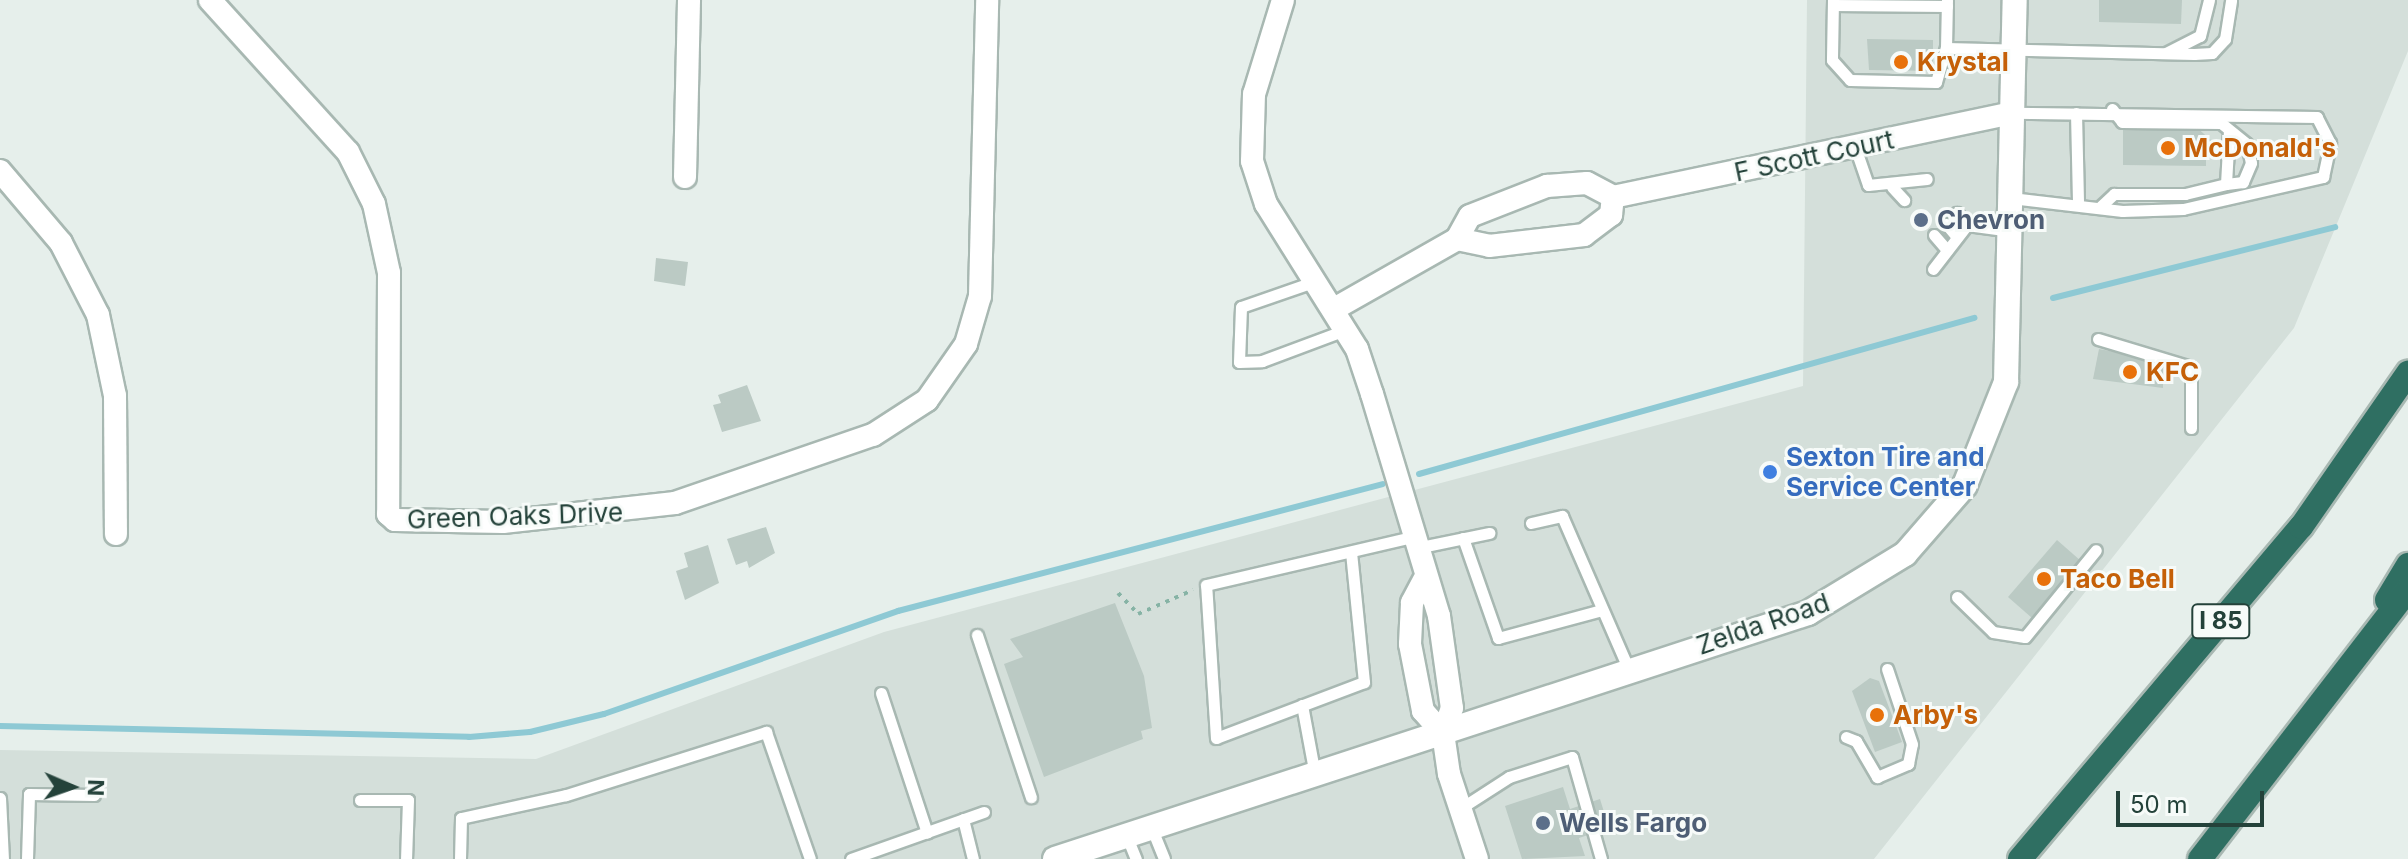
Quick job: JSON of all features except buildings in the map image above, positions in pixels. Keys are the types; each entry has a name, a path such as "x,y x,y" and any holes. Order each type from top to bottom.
{"highway":[{"name":"I 85","path":"2020,859 2301,527 2408,373"},
{"path":"2330,695 2408,565"},
{"path":"2200,859 2330,695 2408,590"}],"main road":[{"name":"Zelda Road","path":"1055,859 1132,848 1152,829 1838,599 1885,572 1950,510 1985,450 2006,382 2015,0"}],"street":[{"name":"Green Oaks Drive","path":"210,0 348,152 374,204 389,273 388,514 395,520 503,522 675,503 873,435 927,400 966,344 980,296 987,0"},
{"path":"685,177 689,0"},
{"path":"1283,0 1254,94 1252,161 1266,204 1318,280 1346,329 1399,485 1424,580 1439,616 1452,708 1443,733"},
{"name":"F Scott Court","path":"1613,197 2013,113"},
{"path":"0,171 61,243 98,315 115,396 116,534"},
{"path":"1334,309 1457,239 1470,216 1502,198 1587,183 1613,197 1611,215 1584,235 1489,246 1457,239"},
{"path":"1424,580 1412,603 1410,644 1423,711 1443,733 1477,859"}],"lane":[{"path":"2166,53 2200,36 2209,0"},
{"path":"1946,48 2212,53 2225,39 2231,0"},
{"path":"1833,3 1947,3 1946,48 1936,82 1850,80 1832,60 1833,3"},
{"path":"2011,198 2183,209 2323,177 2330,143 2317,117 2112,109 2076,113 2013,113"},
{"path":"2101,206 2114,194 2185,194 2243,182 2251,163 2247,144 2221,123 2122,122 2112,109"},
{"path":"2076,113 2078,201"},
{"path":"2226,184 2229,131"},
{"path":"1855,147 1868,185 1892,187 1927,179"},
{"path":"1892,187 1904,200"},
{"path":"1957,213 1967,225 2011,231"},
{"path":"1946,224 1957,237"},
{"path":"1933,269 1967,225"},
{"path":"1934,235 1947,250"},
{"path":"1318,280 1241,307 1239,362 1262,361 1346,329"},
{"path":"2098,339 2191,367 2191,428"},
{"path":"1531,523 1562,516 1628,668"},
{"path":"1351,552 1364,682 1216,738 1206,585 1351,552 1489,533"},
{"path":"1463,538 1498,638 1602,610"},
{"path":"1957,597 1993,632 2025,637 2096,550"},
{"path":"977,635 1031,797"},
{"path":"1846,737 1856,741 1877,777 1908,764 1912,744 1887,669"},
{"path":"881,693 927,833"},
{"path":"1302,705 1315,776"},
{"path":"460,859 461,818 566,795 766,732 810,859"},
{"path":"1461,808 1509,777 1572,757 1601,859"},
{"path":"27,859 29,794 94,795"},
{"path":"0,798 3,859"},
{"path":"360,800 408,800 406,859"},
{"path":"851,859 984,812"},
{"path":"963,819 973,859"},
{"path":"1152,829 1164,859"}],"path":[{"path":"1118,593 1138,614 1206,585"}],"shaded area":[{"path":"1807,0 2408,0 2408,51 2294,328 1874,859 0,859 0,750 536,759 884,632 1803,386"}],"waterway":[{"path":"2053,298 2335,227"},
{"path":"1419,474 1974,318"},
{"path":"0,726 469,737 530,732 604,714 898,611 1383,484"}],"place":[{"name":"Krystal","path":"1901,62"},
{"name":"McDonald's","path":"2168,148"},
{"name":"Chevron","path":"1921,220"},
{"name":"KFC","path":"2130,372"},
{"name":"Sexton Tire and Service Center","path":"1770,472"},
{"name":"Taco Bell","path":"2044,579"},
{"name":"Arby's","path":"1877,715"},
{"name":"Wells Fargo","path":"1543,823"}]}
